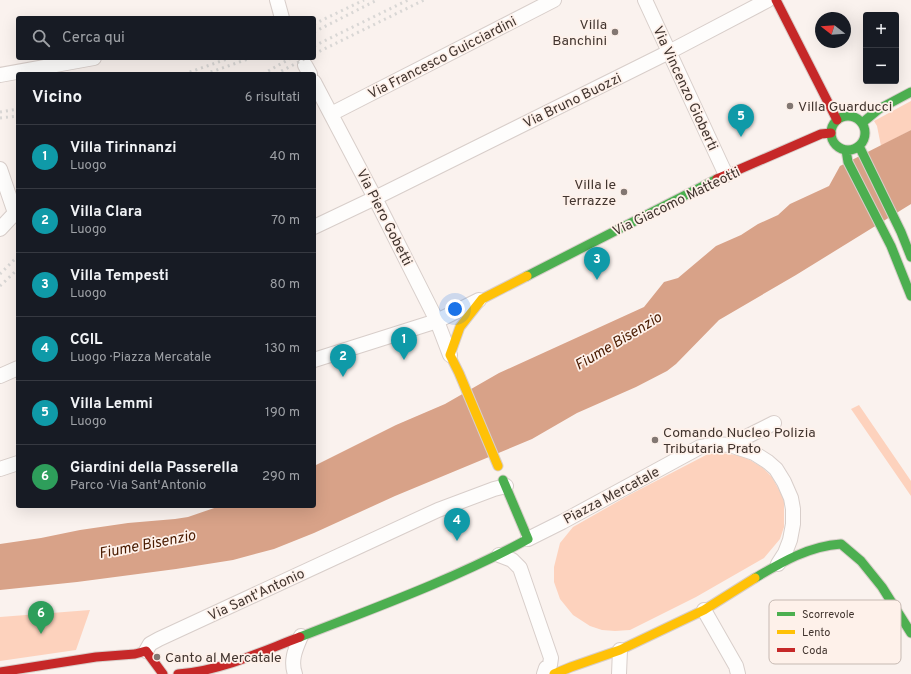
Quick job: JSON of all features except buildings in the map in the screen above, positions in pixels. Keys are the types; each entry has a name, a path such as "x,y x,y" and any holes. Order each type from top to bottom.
{"street":[{"path":"277,0 281,16"},
{"name":"Via Francesco Guicciardini","path":"331,114 554,0"},
{"name":"Via Vincenzo Gioberti","path":"645,0 726,175"},
{"name":"Via Bruno Buozzi","path":"316,226 670,52 768,0"},
{"path":"776,0 837,120"},
{"path":"17,72 83,60"},
{"path":"0,75 16,72"},
{"name":"Via Piero Gobetti","path":"316,86 437,321 450,354"},
{"path":"862,122 879,109 911,92"},
{"path":"861,150 841,149 833,142 831,133 833,124 842,116 847,115 858,118 865,127 865,138 861,150 910,249"},
{"name":"Via Giacomo Matteotti","path":"316,359 437,321 726,175 820,134 831,133"},
{"path":"846,150 848,162 887,239 902,271 911,296"},
{"path":"0,169 16,210"},
{"path":"0,229 16,214"},
{"name":"Via Giacomo Matteotti","path":"450,354 460,327 482,299"},
{"path":"450,354 498,466"},
{"path":"0,376 16,369"},
{"path":"730,445 774,423"},
{"name":"Piazza Mercatale","path":"187,674 233,663 437,583 499,555 700,448 715,444 730,445 754,453 776,469 784,482 791,498 793,524 790,540 785,553 778,564"},
{"path":"0,469 16,464"},
{"path":"504,483 528,539"},
{"name":"Via Sant'Antonio","path":"146,651 150,644 159,639 438,510 494,489 504,483"},
{"name":"Piazza Mercatale","path":"554,674 581,668 706,614 778,564 805,552 828,545 841,544 861,561 882,587 890,600"},
{"path":"499,555 512,560 520,568 551,658 550,664 546,668 544,674"},
{"path":"706,614 736,666 738,674"},
{"name":"Piazza Mercatale","path":"901,617 911,633"},
{"path":"295,674 293,658 295,649 302,636"},
{"path":"618,674 620,650"},
{"path":"0,672 96,656 135,654 146,651 163,674"},
{"name":"Piazza Mercatale","path":"178,674 191,674"}],"shaded area":[{"path":"911,101 911,130 881,146 877,126 874,121"},
{"path":"859,405 911,481 911,496 851,409"},
{"path":"721,453 737,455 750,460 763,468 772,477 784,499 784,527 780,539 764,558 696,597 630,630 602,630 590,626 573,615 560,599 554,582 554,567 560,543 573,527 631,494 708,454"},
{"path":"90,610 76,650 0,661 0,617"}],"water":[{"name":"Fiume Bisenzio","path":"911,130 911,204 796,275 719,320 676,364 667,371 636,387 577,413 532,439 395,496 314,533 274,549 233,560 176,569 0,590 0,544 128,523 188,517 214,508 316,508 316,465 396,425 445,404 499,373 644,307 664,282 678,278 716,246 741,235 758,224 778,215 790,204 829,186 840,166"}],"railway":[{"path":"316,23 364,0"},
{"path":"316,31 377,0"},
{"path":"316,45 408,0"},
{"path":"316,53 424,0"},
{"path":"190,72 224,60"},
{"path":"211,72 245,60"},
{"path":"266,72 288,60"},
{"path":"280,72 302,60"},
{"path":"0,112 16,109"},
{"path":"0,118 16,116"},
{"path":"0,274 16,258"},
{"path":"0,286 16,271"}],"traffic: fast":[{"path":"862,123 879,109 911,92"},
{"path":"845,116 851,116 855,117 862,123 865,133 864,140 858,147 851,150 845,150 841,149 834,143 831,136 831,130 832,126 838,119 845,116"},
{"path":"859,146 901,232 911,257"},
{"path":"846,150 848,162 891,246 911,296"},
{"path":"527,276 717,179"},
{"path":"300,637 444,580 528,539 503,480"},
{"path":"755,578 807,551 829,545 841,544 861,561 882,587 890,600"},
{"path":"901,617 911,633"}],"traffic: slow":[{"path":"498,466 450,355 460,327 482,299 527,276"},
{"path":"554,674 620,650 704,610 755,578"}],"traffic: jam":[{"path":"776,0 837,120"},
{"path":"717,179 821,134 831,133"},
{"path":"178,674 225,665 300,637"},
{"path":"0,672 96,657 135,654 146,651 163,674"}],"place":[{"name":"Villa Banchini","path":"615,32"},
{"name":"Villa Guarducci","path":"790,106"},
{"name":"Villa Lemmi","path":"741,137"},
{"name":"Villa le Terrazze","path":"624,192"},
{"name":"Villa Tempesti","path":"597,280"},
{"name":"Villa Tirinnanzi","path":"404,360"},
{"name":"Villa Clara","path":"343,377"},
{"name":"Comando Nucleo Polizia Tributaria Prato","path":"655,440"},
{"name":"CGIL","path":"457,541"},
{"name":"Giardini della Passerella","path":"41,634"},
{"name":"Canto al Mercatale","path":"157,657"}]}
